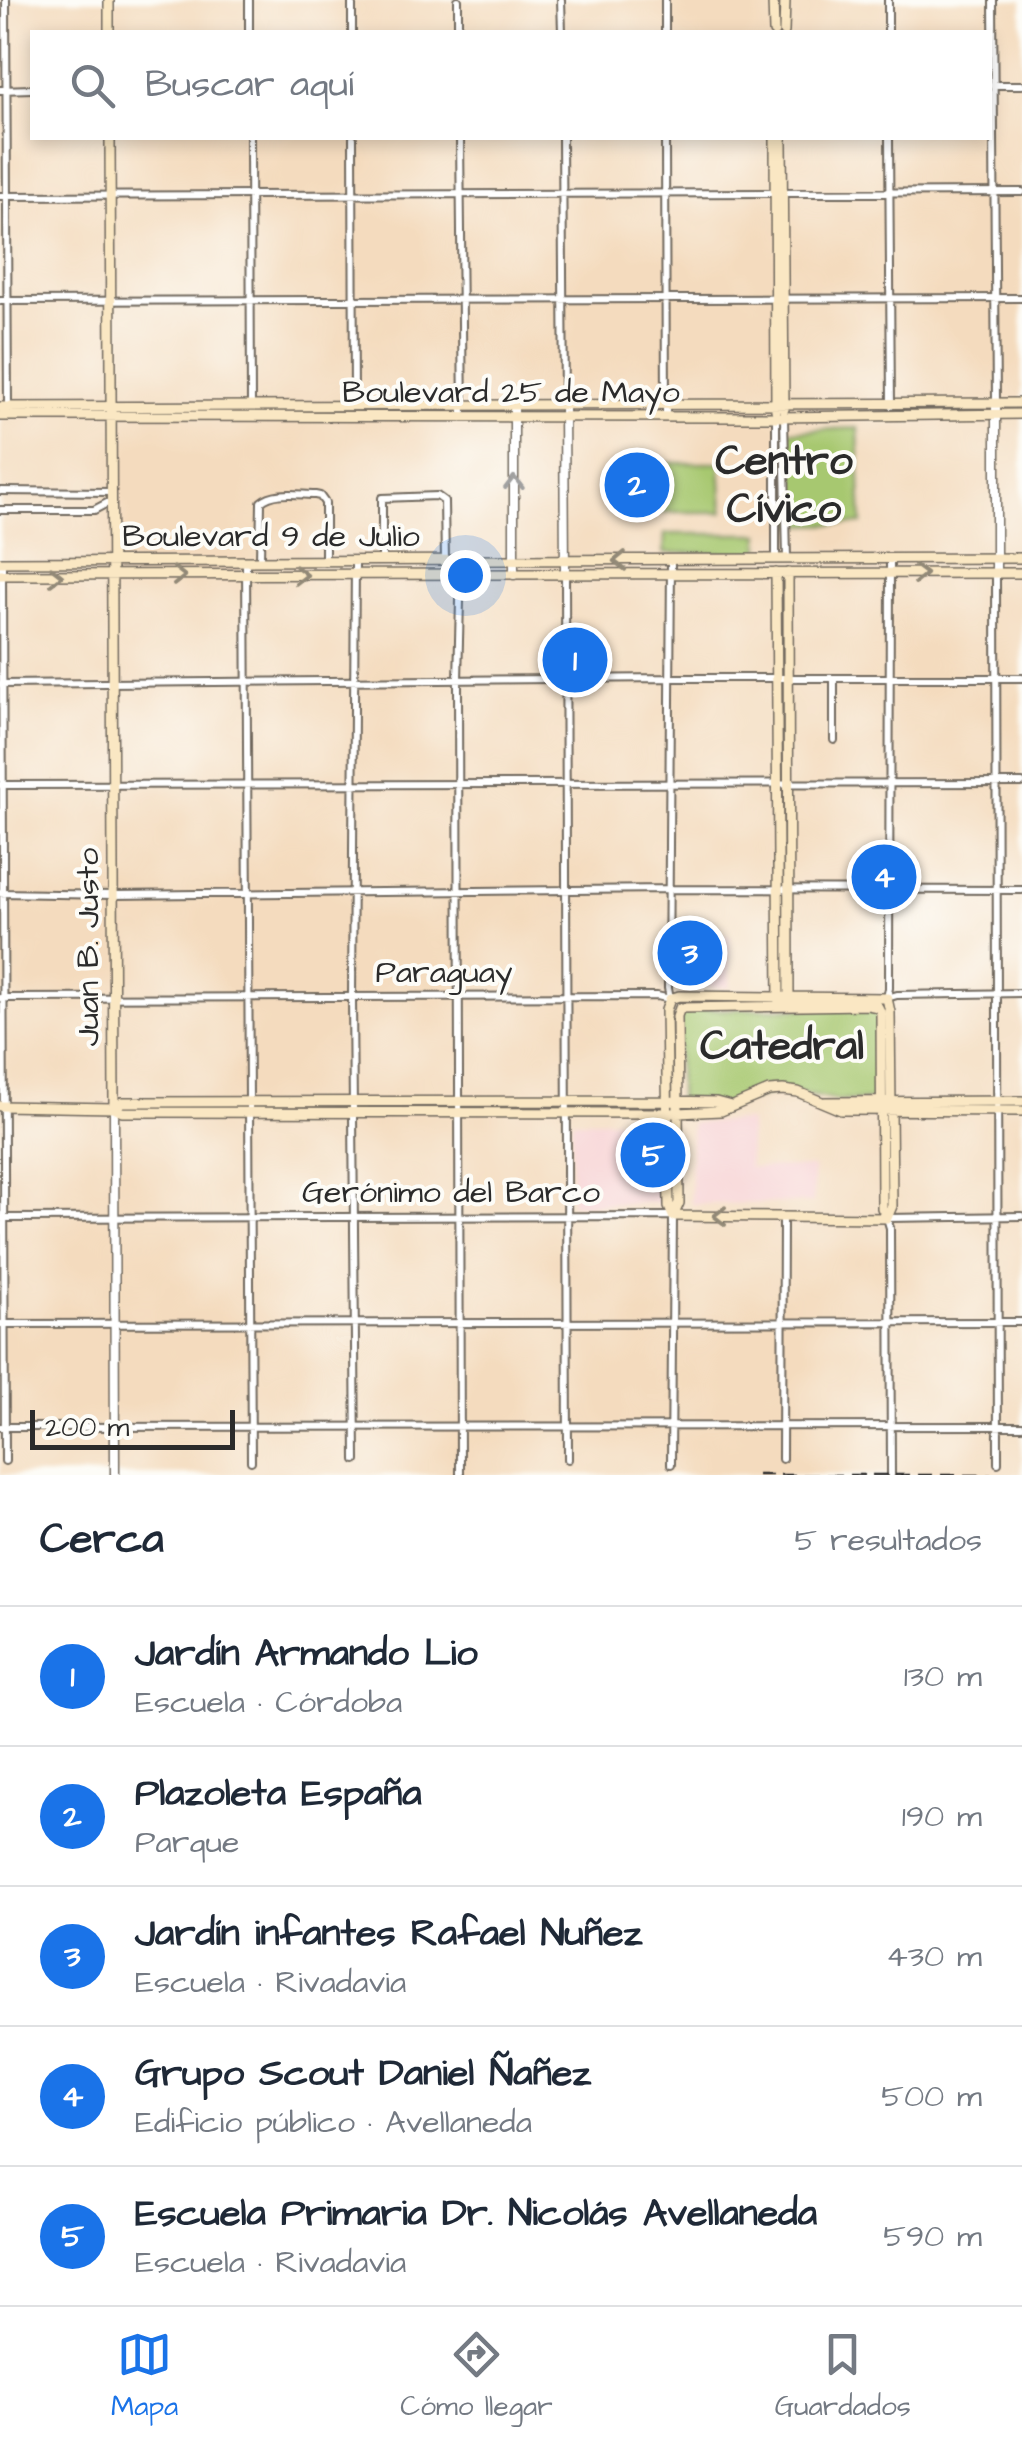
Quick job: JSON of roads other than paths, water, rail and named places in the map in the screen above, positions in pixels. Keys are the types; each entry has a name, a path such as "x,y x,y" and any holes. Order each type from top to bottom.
{"main road":[{"path":"109,0 109,30"},
{"path":"773,0 774,30"},
{"path":"784,0 784,30"},
{"name":"Juan B. Justo","path":"110,140 114,1108"},
{"path":"779,140 780,411"},
{"name":"Boulevard 25 de Mayo","path":"4,412 780,411 997,408 1022,403"},
{"name":"Boulevard 25 de Mayo","path":"997,408 1022,414"},
{"name":"Boulevard 9 de Julio","path":"1,562 1022,558"},
{"path":"782,559 788,678 783,784 784,1001"},
{"name":"Boulevard 9 de Julio","path":"1,576 1022,573"},
{"path":"782,574 776,678 783,784"},
{"path":"673,1102 666,1010 670,998 680,1008 673,1102 679,1203 673,1216"},
{"name":"Paraguay","path":"670,998 878,1007"},
{"path":"885,1106 878,1007 887,998"},
{"path":"887,998 890,1012 882,1208 887,1218"},
{"name":"Paraguay","path":"680,1008 887,998"},
{"path":"566,1107 713,1112 769,1091 783,1090 822,1102 885,1106 997,1106 1022,1101"},
{"path":"2,1106 114,1108 122,1112 249,1107 566,1107 673,1102 731,1106"},
{"path":"997,1106 1022,1112"},
{"name":"Gerónimo del Barco","path":"673,1216 887,1218"}],"street":[{"path":"4,412 6,0"},
{"path":"249,0 249,30"},
{"path":"352,0 352,30"},
{"path":"458,0 458,30"},
{"path":"562,0 562,30"},
{"path":"665,0 665,30"},
{"path":"888,0 888,30"},
{"path":"993,0 998,1463"},
{"path":"992,86 1022,85"},
{"path":"3,90 30,90"},
{"path":"250,140 251,413"},
{"path":"353,140 354,412"},
{"path":"460,140 462,411"},
{"path":"562,140 568,1460"},
{"path":"665,140 666,410"},
{"path":"889,140 891,410"},
{"path":"3,196 1022,192"},
{"path":"4,301 1022,298"},
{"path":"514,411 514,575"},
{"path":"780,411 782,559"},
{"path":"0,490 112,496"},
{"path":"260,562 261,502 272,496 315,495 325,503 325,562"},
{"path":"0,510 94,510 112,496"},
{"path":"382,561 384,497 437,496 444,501 444,561"},
{"path":"887,998 891,889 890,558"},
{"path":"670,998 672,560"},
{"path":"460,1475 461,561"},
{"path":"1,562 5,1460"},
{"path":"246,562 251,1461"},
{"path":"355,562 352,998 356,1460"},
{"path":"834,678 834,740"},
{"path":"1,684 1022,678"},
{"path":"1,785 1022,783"},
{"path":"1,894 1022,890"},
{"name":"Paraguay","path":"887,998 1022,993"},
{"name":"Paraguay","path":"2,998 670,998"},
{"name":"Juan B. Justo","path":"114,1108 114,1475"},
{"path":"672,1464 673,1216"},
{"name":"Gerónimo del Barco","path":"2,1218 673,1216"},
{"path":"782,1458 783,1216"},
{"name":"Gerónimo del Barco","path":"887,1218 1022,1216"},
{"path":"887,1218 891,1475"},
{"path":"2,1324 1022,1322"},
{"path":"2,1428 1022,1426"}],"railway":[{"path":"757,1475 1022,1475"}],"place":[{"name":"Plazoleta España","path":"637,485"},
{"name":"Jardín Armando Lio","path":"575,660"},
{"name":"Grupo Scout Daniel Ñañez","path":"884,877"},
{"name":"Jardín infantes Rafael Nuñez","path":"690,953"},
{"name":"Escuela Primaria Dr. Nicolás Avellaneda","path":"653,1155"}],"district":[{"name":"Centro Cívico","path":"784,486"},
{"name":"Catedral","path":"782,1047"}]}
